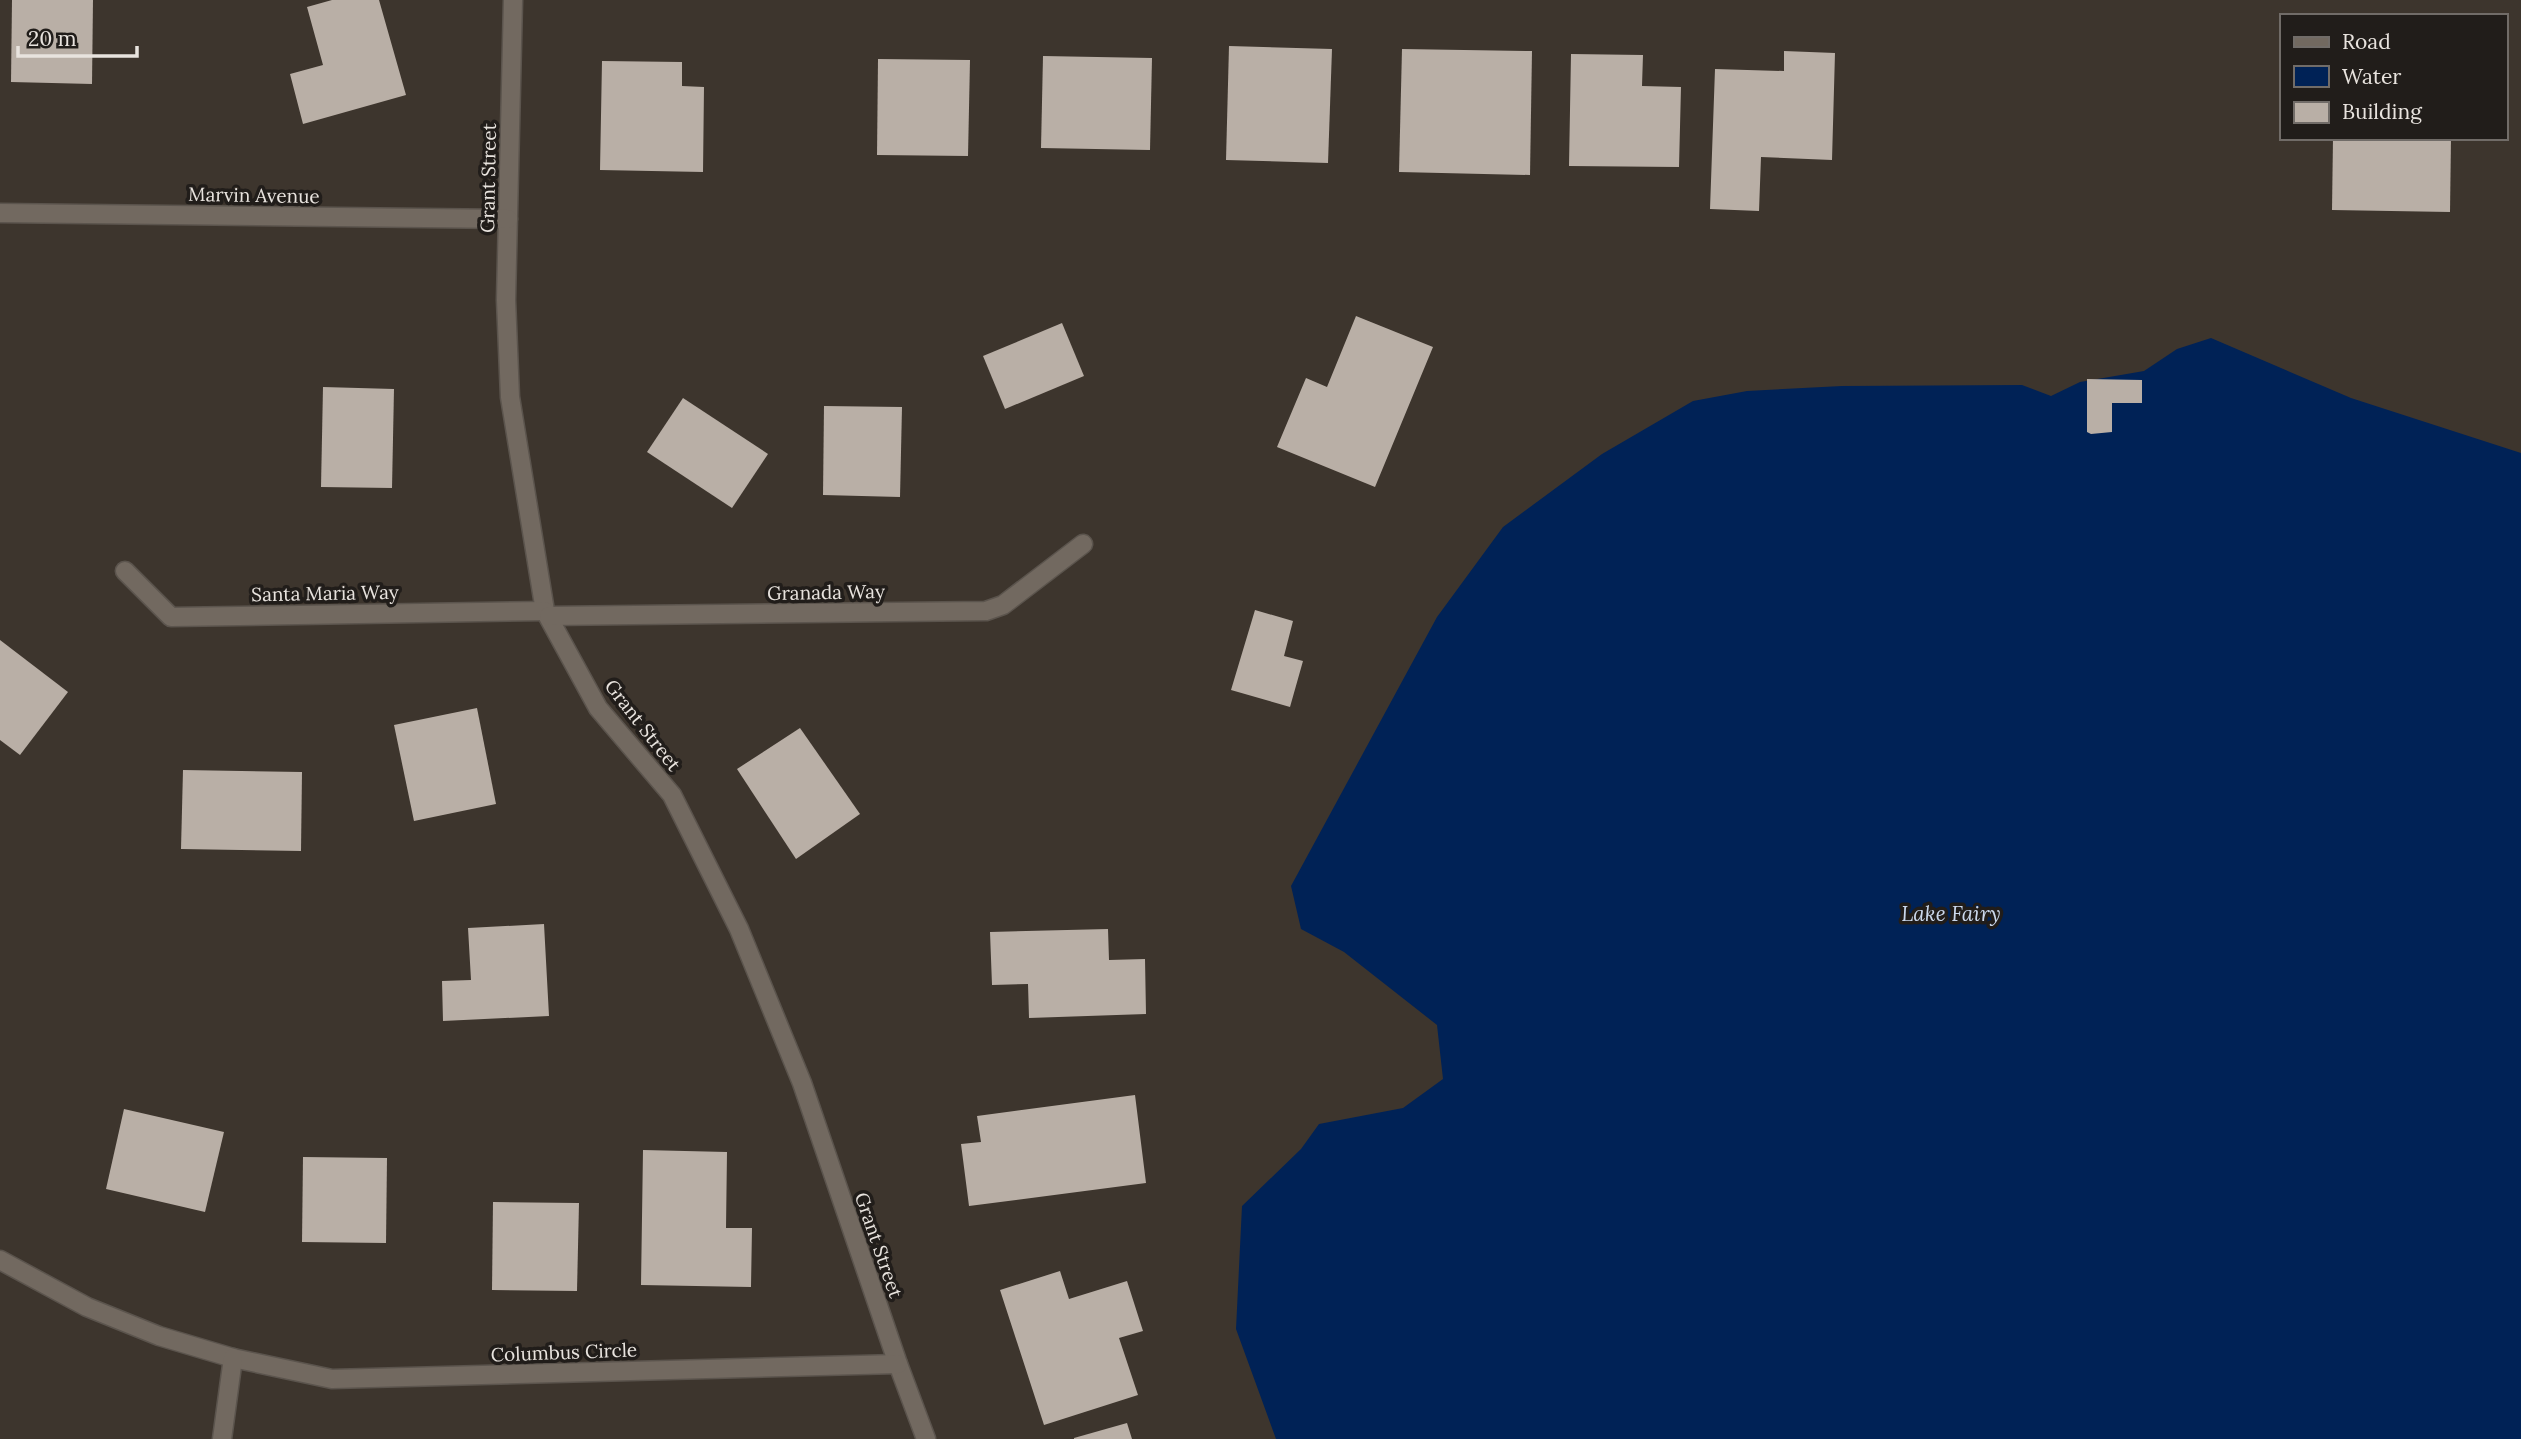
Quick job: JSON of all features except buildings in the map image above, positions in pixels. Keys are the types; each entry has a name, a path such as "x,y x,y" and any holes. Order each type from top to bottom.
{"street":[{"name":"Grant Street","path":"513,0 506,300 510,397 547,614 598,708 672,795 739,929 802,1083 926,1439"},
{"name":"Marvin Avenue","path":"0,213 508,219"},
{"name":"Granada Way","path":"547,614 986,611 1003,605 1083,544"},
{"name":"Santa Maria Way","path":"125,571 171,617 547,614"},
{"name":"Columbus Circle","path":"0,1260 88,1307 159,1336 233,1358 332,1379 898,1364"},
{"path":"222,1439 233,1358"}],"water":[{"name":"Lake Fairy","path":"2211,338 2351,398 2521,453 2521,1439 1276,1439 1236,1329 1242,1206 1301,1149 1319,1124 1403,1108 1443,1079 1437,1025 1344,952 1301,929 1291,886 1437,617 1503,527 1602,454 1693,401 1747,391 1842,386 2022,385 2051,396 2080,382 2144,371 2177,349"}]}
